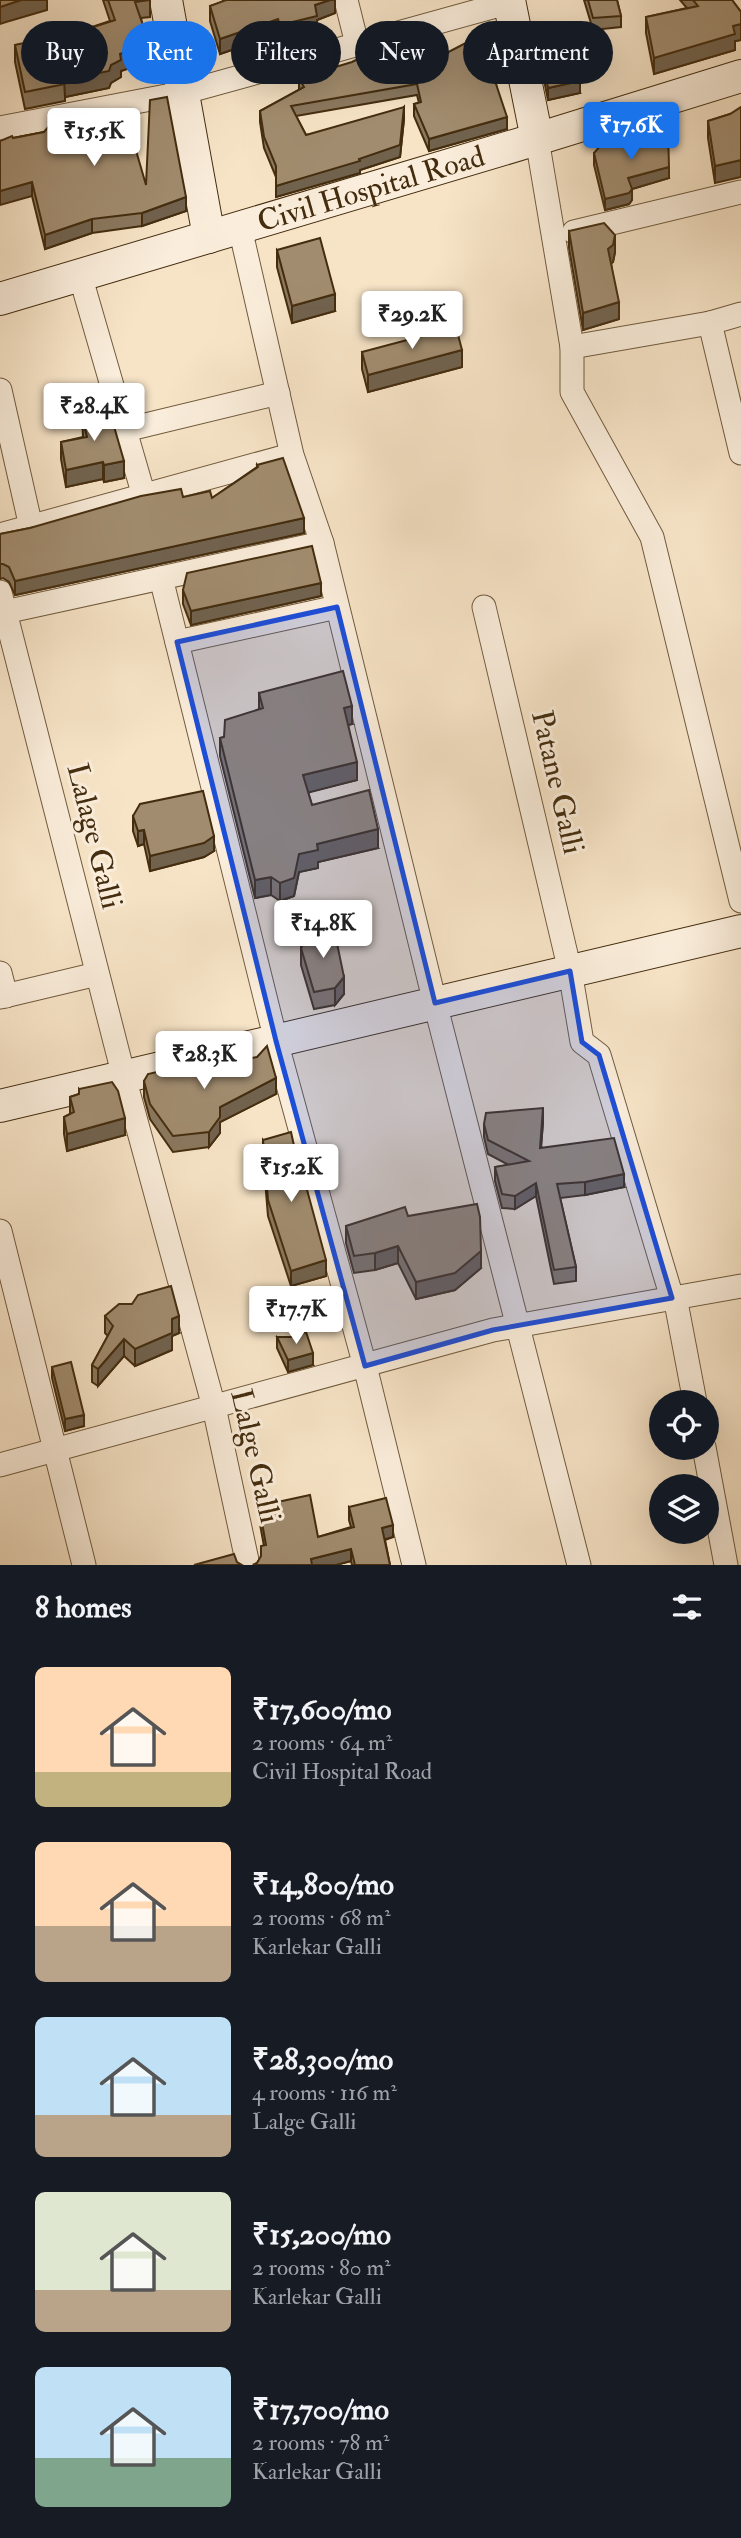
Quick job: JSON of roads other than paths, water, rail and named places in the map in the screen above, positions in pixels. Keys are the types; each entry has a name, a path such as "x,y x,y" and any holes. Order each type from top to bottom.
{"street":[{"path":"166,0 209,237"},
{"path":"346,0 355,33"},
{"path":"439,21 509,1 537,139 572,347 572,392 652,537 741,901"},
{"path":"0,128 182,93 355,45"},
{"name":"Civil Hospital Road","path":"0,299 741,76"},
{"path":"554,237 741,192"},
{"path":"240,228 292,455 322,543 435,1003 579,1565"},
{"path":"80,275 144,496"},
{"path":"572,347 710,323 741,314"},
{"path":"710,323 740,442"},
{"path":"0,390 7,448 32,527"},
{"path":"125,430 278,393"},
{"path":"0,535 292,455"},
{"path":"2,605 162,578 322,543"},
{"path":"162,578 276,1041 365,1366 414,1565"},
{"name":"Lalage Galli","path":"2,605 124,1077"},
{"path":"177,642 337,607"},
{"name":"Patane Galli","path":"484,607 570,971 582,1042 598,1055 674,1298 693,1390"},
{"path":"0,1106 741,931"},
{"path":"0,972 3,996 97,974"},
{"name":"Lalge Galli","path":"124,1077 214,1407 248,1565"},
{"path":"0,1231 84,1565"},
{"path":"0,1465 493,1330 741,1286"},
{"path":"706,1460 726,1565"}]}
